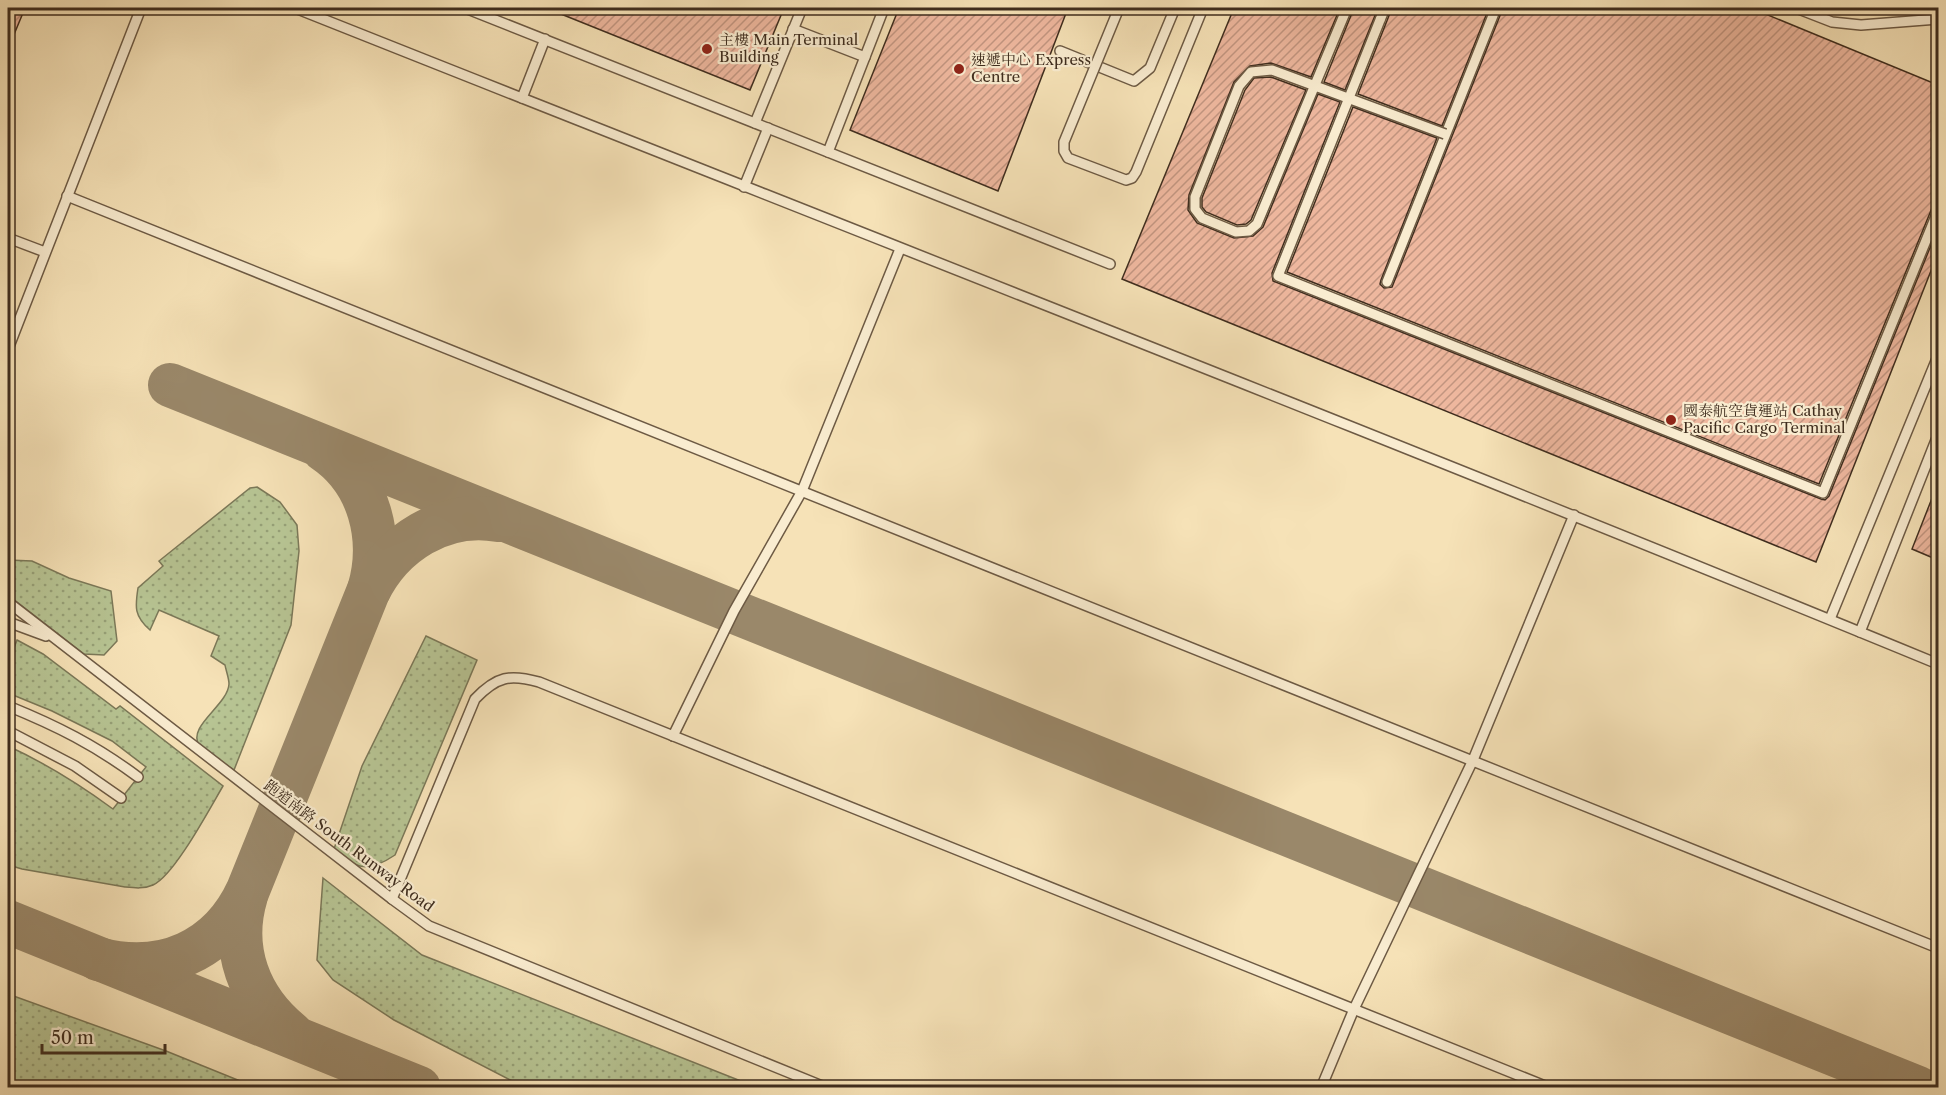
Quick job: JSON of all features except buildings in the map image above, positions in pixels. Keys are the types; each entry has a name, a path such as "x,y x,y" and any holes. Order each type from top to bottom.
{"lane":[{"path":"8,349 141,8"},
{"path":"295,8 1574,515 1938,664"},
{"path":"465,8 1110,264"},
{"path":"755,123 802,8"},
{"path":"828,152 884,8"},
{"path":"1119,8 1064,142 1064,151 1068,158 1126,180 1132,178 1136,172 1203,8"},
{"path":"1060,51 1134,81 1150,68 1175,8"},
{"path":"1347,8 1330,48 1318,78 1314,88 1306,108 1257,224 1249,231 1236,232 1202,218 1195,209 1195,197 1239,86 1251,72 1272,70 1305,82 1316,86 1446,134"},
{"path":"1385,8 1278,276 1823,493 1938,211"},
{"path":"1387,282 1496,8"},
{"path":"1796,8 1832,22 1861,25 1938,19"},
{"path":"793,29 865,57"},
{"path":"522,98 545,39"},
{"path":"744,187 768,128"},
{"path":"67,196 1938,948"},
{"path":"8,238 45,252"},
{"path":"673,736 734,611 802,491 900,249"},
{"path":"1830,620 1938,356"},
{"path":"1860,632 1938,435"},
{"path":"1321,1088 1354,1009 1473,760 1574,515"},
{"name":"跑道南路 South Runway Road","path":"8,602 392,899 442,933 827,1088"},
{"name":"跑道南路 South Runway Road","path":"8,622 54,639"},
{"path":"392,899 475,699 487,687 501,679 518,676 539,682 1550,1088"},
{"path":"8,706 76,736 138,777"},
{"path":"8,731 75,766 122,798"}],"green space":[{"path":"257,487 280,502 297,525 299,551 291,625 234,770 206,753 199,745 197,738 198,730 222,700 229,684 225,665 211,656 219,636 159,610 150,630 138,616 136,601 138,588 163,566 159,561 250,488"},
{"path":"8,560 32,561 69,578 111,591 117,641 104,655 84,654 8,595"},
{"path":"426,636 477,660 395,855 370,867 356,865 334,849 362,766"},
{"path":"17,640 43,654 116,709 120,706 223,786 181,856 162,879 153,885 143,888 125,887 8,865 8,746 62,774 113,809 146,767 112,741 52,711 8,693 8,664"},
{"path":"323,878 422,955 756,1087 524,1087 394,1020 333,980 317,960"},
{"path":"8,994 166,1051 255,1087 8,1087"}],"taxiway":[{"path":"170,385 1918,1088"},
{"path":"324,450 353,478 369,512 375,551 369,590"},
{"path":"98,959 144,964 166,961 186,954 205,943 222,929 248,890 368,592 378,574 405,545 439,525 478,518 499,520"},
{"path":"246,896 240,935 247,972 264,1005 291,1033"},
{"path":"8,922 419,1088"}],"place":[{"name":"主樓 Main Terminal Building","path":"707,49"},
{"name":"速遞中心 Express Centre","path":"959,69"},
{"name":"國泰航空貨運站 Cathay Pacific Cargo Terminal","path":"1671,420"}]}
